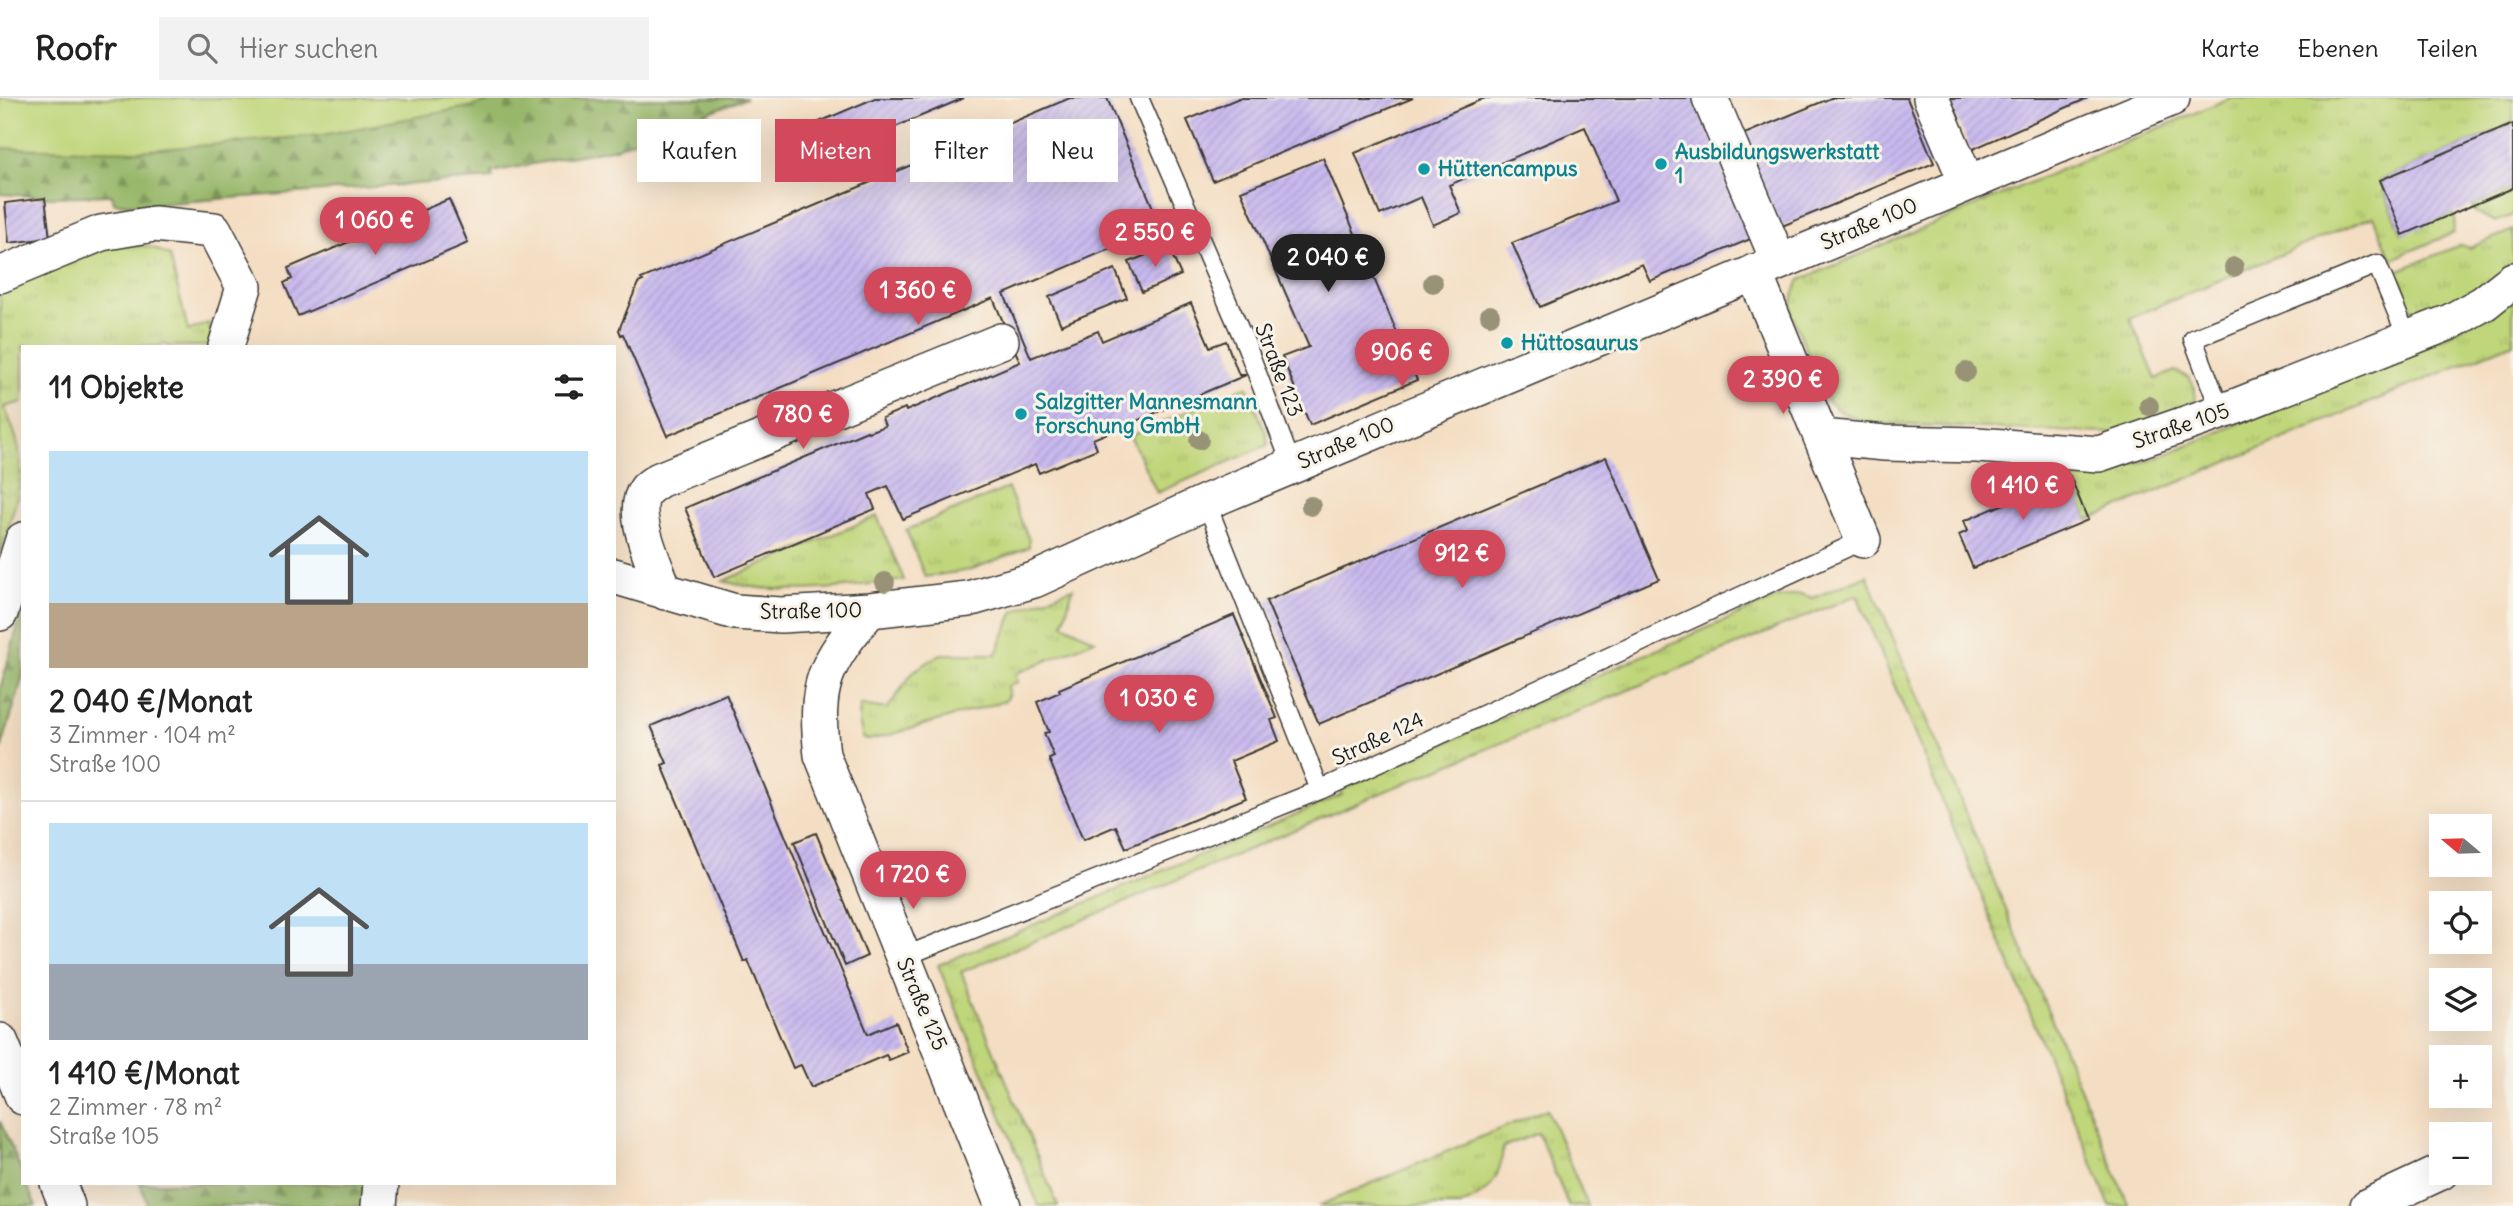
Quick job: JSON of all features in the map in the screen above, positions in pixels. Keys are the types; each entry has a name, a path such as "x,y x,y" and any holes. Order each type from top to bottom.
{"street":[{"path":"1710,98 1821,437 1863,540"},
{"path":"1931,98 1967,183"},
{"name":"Straße 100","path":"616,577 735,612 781,615 870,610 968,599 1034,580 1206,502 2172,98"},
{"path":"0,275 101,233 154,223 214,230 244,287 226,345"},
{"name":"Straße 105","path":"1821,437 2099,454 2221,412 2450,322 2484,303 2513,280"},
{"path":"665,592 644,536 640,509 644,491 659,480 1001,341"},
{"path":"0,613 21,546"},
{"name":"Straße 125","path":"870,610 845,639 821,688 821,755 1003,1206"},
{"path":"0,1041 21,1092"},
{"path":"2368,1206 2429,1178"},
{"path":"59,1185 67,1206"},
{"path":"379,1206 381,1185"}],"lane":[{"name":"Straße 123","path":"1139,98 1247,347 1292,466"},
{"path":"2221,412 2193,339 2377,264 2407,337"},
{"path":"1206,502 1320,790"},
{"name":"Straße 124","path":"903,957 1320,790 1863,540"}],"green space":[{"path":"0,98 503,98 322,135 138,151 0,148"},
{"path":"746,98 691,119 637,119 637,140 616,148 492,172 493,178 141,205 114,203 112,195 52,197 0,194 0,100"},
{"path":"2230,98 2513,98 2513,124 2380,180 2402,234 2453,213 2453,233 2392,259 2373,216 2130,318 2156,379 2175,371 2189,377 2195,388 2195,399 2187,406 2120,432 2105,433 1865,423 1839,411 1828,402 1792,315 1793,297 1800,280"},
{"path":"2513,188 2513,215 2496,222 2475,212 2472,205"},
{"path":"2513,230 2513,268 2495,282 2421,317 2412,309 2397,271 2460,245 2469,248"},
{"path":"122,242 154,248 170,256 188,331 208,323 212,335 211,345 21,345 21,403 4,407 19,447 20,480 0,554 0,289"},
{"path":"2513,296 2513,343 2088,520 2066,467 2111,466 2155,459 2451,334"},
{"path":"1247,386 1268,445 1157,493 1130,436"},
{"path":"1008,488 1029,540 1029,547 970,570 925,577 906,530"},
{"path":"877,516 904,580 813,590 767,589 723,581"},
{"path":"1867,575 2129,1206 2110,1206 1857,595 1388,790 961,972 1058,1206 1039,1206 938,965 1342,795 1340,790 1775,599 1801,594 1813,598"},
{"path":"1073,588 1063,624 1095,640 1015,674 1018,682 1007,687 1009,693 1005,701 886,736 868,740 863,738 859,721 860,705 887,709 914,671 941,654 996,654 1014,611"},
{"path":"21,615 21,683 0,753 0,689"},
{"path":"1547,1109 1588,1206 1569,1206 1538,1133 1503,1147 1500,1168 1492,1184 1479,1196 1460,1206 1318,1206"},
{"path":"0,1121 21,1169 21,1185 27,1185 36,1206 0,1206"},
{"path":"141,1185 367,1185 364,1206 148,1206"}],"building":[{"path":"875,98 964,98 896,127 896,119 826,119"},
{"path":"1070,98 1107,98 1116,119 1027,119 1027,182 1118,182 1118,124 1161,227 1004,294 1031,358 1098,331 1102,341 1191,303 1210,347 1226,341 1239,375 1246,375 1093,439 1097,449 1039,473 1035,464 903,519 888,486 869,494 875,509 714,577 685,508 867,431 885,426 882,418 905,408 906,411 1020,362 993,298 667,436 619,330 638,283 643,281 641,279 871,182 896,182 896,171 910,166 910,182 1013,182 1013,122"},
{"path":"1239,98 1413,98 1213,181 1187,120"},
{"path":"1485,98 1695,98 1753,238 1650,281 1642,264 1540,307 1512,243 1616,201 1585,127 1449,185 1461,213 1433,225 1421,197 1380,215 1355,153"},
{"path":"1831,98 1907,98 1934,163 1780,227 1742,135"},
{"path":"1948,98 2088,98 1971,150"},
{"path":"2513,124 2513,188 2403,235 2380,180"},
{"path":"1323,158 1417,380 1310,425 1282,357 1309,347 1241,191"},
{"path":"45,198 50,238 9,243 5,203"},
{"path":"449,199 468,243 298,316 284,283 292,279 288,268"},
{"path":"1168,246 1181,275 1142,292 1129,262"},
{"path":"1115,269 1127,298 1061,325 1049,297"},
{"path":"1606,457 1659,579 1319,724 1266,601"},
{"path":"2070,476 2088,520 1973,568 1959,535 1968,531 1964,521"},
{"path":"1234,615 1277,718 1271,720 1279,741 1231,761 1246,798 1126,848 1116,826 1083,840 1049,759 1054,757 1044,733 1049,732 1037,702 1060,692 1059,689"},
{"path":"726,694 868,1034 896,1022 908,1052 889,1060 886,1055 811,1087 801,1065 793,1068 748,960 744,962 662,765 667,763 651,726"},
{"path":"816,833 867,956 845,966 794,842"}],"place":[{"name":"Ausbildungswerkstatt 1","path":"1661,164"},
{"name":"Hüttencampus","path":"1424,169"},
{"name":"Hüttosaurus","path":"1507,343"},
{"name":"Salzgitter Mannesmann Forschung GmbH","path":"1021,414"}]}
